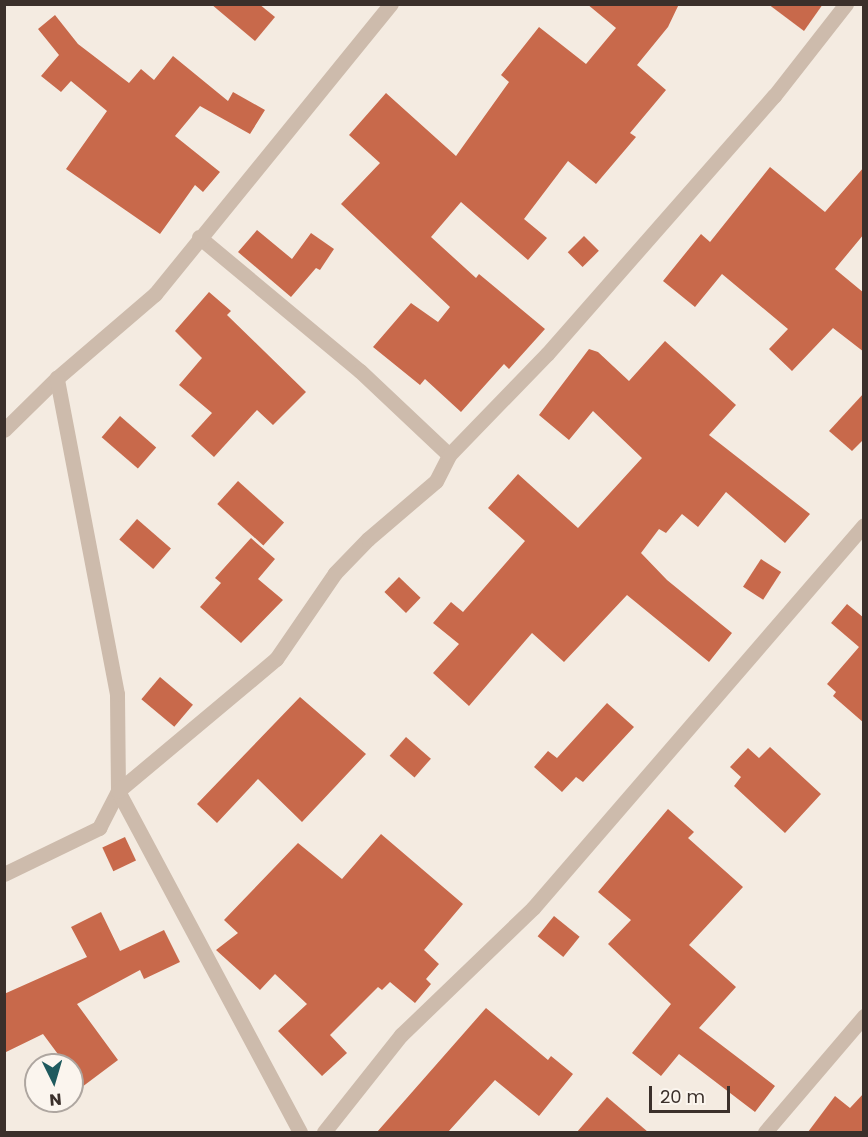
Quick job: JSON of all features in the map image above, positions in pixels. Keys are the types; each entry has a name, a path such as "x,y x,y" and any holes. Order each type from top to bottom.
{"street":[{"path":"4,430 57,378 155,294 199,237 391,4"},
{"path":"4,874 99,828 118,791 276,659 335,573 368,539 436,481 450,455 555,346 774,96 846,4"},
{"path":"199,237 360,371 450,455"},
{"path":"57,378 117,694 118,791 300,1132"},
{"path":"324,1132 401,1035 533,908 864,525"},
{"path":"765,1132 864,1016"}],"building":[{"path":"211,4 259,4 275,17 255,41"},
{"path":"587,4 679,4 668,27 637,65 666,90 630,133 636,137 596,184 568,161 524,219 547,238 528,260 461,202 431,237 476,278 479,274 545,329 509,369 504,364 461,412 425,379 420,385 373,347 411,303 438,322 450,307 341,204 380,163 349,135 386,93 456,156 509,82 501,75 539,27 586,64 616,28"},
{"path":"768,4 823,4 804,31"},
{"path":"55,15 78,44 129,83 141,69 154,80 173,56 228,101 233,92 265,110 250,134 200,106 175,136 220,172 203,192 195,185 160,234 66,169 107,111 71,81 61,92 41,76 59,55 38,29"},
{"path":"770,167 825,212 864,167 864,234 835,269 864,293 864,352 833,328 792,371 769,349 788,329 722,274 695,307 663,281 701,234 710,242"},
{"path":"257,230 292,259 311,233 334,249 320,270 316,268 291,297 238,252"},
{"path":"584,236 599,251 583,267 568,252"},
{"path":"209,292 231,311 227,315 306,392 273,425 257,410 214,457 191,436 212,413 179,385 202,358 175,331"},
{"path":"665,341 736,405 709,435 810,514 785,543 726,492 698,527 682,514 666,533 659,529 641,553 667,580 732,633 709,662 627,595 564,662 532,633 469,706 433,673 459,644 433,623 451,602 463,612 525,541 488,508 518,474 578,528 642,458 593,411 569,440 539,415 589,349 598,352 629,381"},
{"path":"864,393 864,439 852,451 829,431"},
{"path":"120,416 156,447 138,469 102,437"},
{"path":"238,481 284,522 263,546 217,504"},
{"path":"137,519 171,549 153,569 119,539"},
{"path":"251,538 275,559 258,579 283,600 241,643 200,607 221,583 215,578"},
{"path":"761,559 781,572 763,600 743,587"},
{"path":"399,577 421,598 406,613 384,592"},
{"path":"847,604 864,618 864,723 833,696 836,692 827,684 859,647 831,623"},
{"path":"160,677 193,705 174,727 141,699"},
{"path":"300,697 366,754 302,822 258,779 217,823 197,804"},
{"path":"607,703 634,727 583,782 576,777 562,792 534,767 548,751 557,758"},
{"path":"406,737 431,759 415,778 390,756"},
{"path":"770,747 821,794 785,833 734,786 741,777 730,767 748,748 759,758"},
{"path":"668,809 694,832 688,838 743,887 689,945 736,987 699,1028 775,1086 755,1112 679,1054 661,1076 632,1053 671,1004 608,944 631,920 598,892"},
{"path":"381,834 463,904 424,950 439,964 426,979 431,984 415,1003 390,982 382,990 378,987 330,1035 347,1053 322,1076 278,1031 307,1004 275,974 260,990 216,950 238,933 224,920 298,843 342,879"},
{"path":"125,837 136,861 113,871 102,848"},
{"path":"101,912 120,951 164,930 180,962 144,979 140,970 77,1004 118,1060 84,1086 84,1053 57,1053 43,1034 4,1053 4,994 87,957 71,927"},
{"path":"554,916 580,937 563,957 538,936"},
{"path":"486,1008 548,1060 551,1056 573,1074 539,1116 495,1080 448,1132 377,1132"},
{"path":"864,1093 864,1132 808,1132 835,1096 850,1108"},
{"path":"607,1097 648,1132 577,1132"}]}
